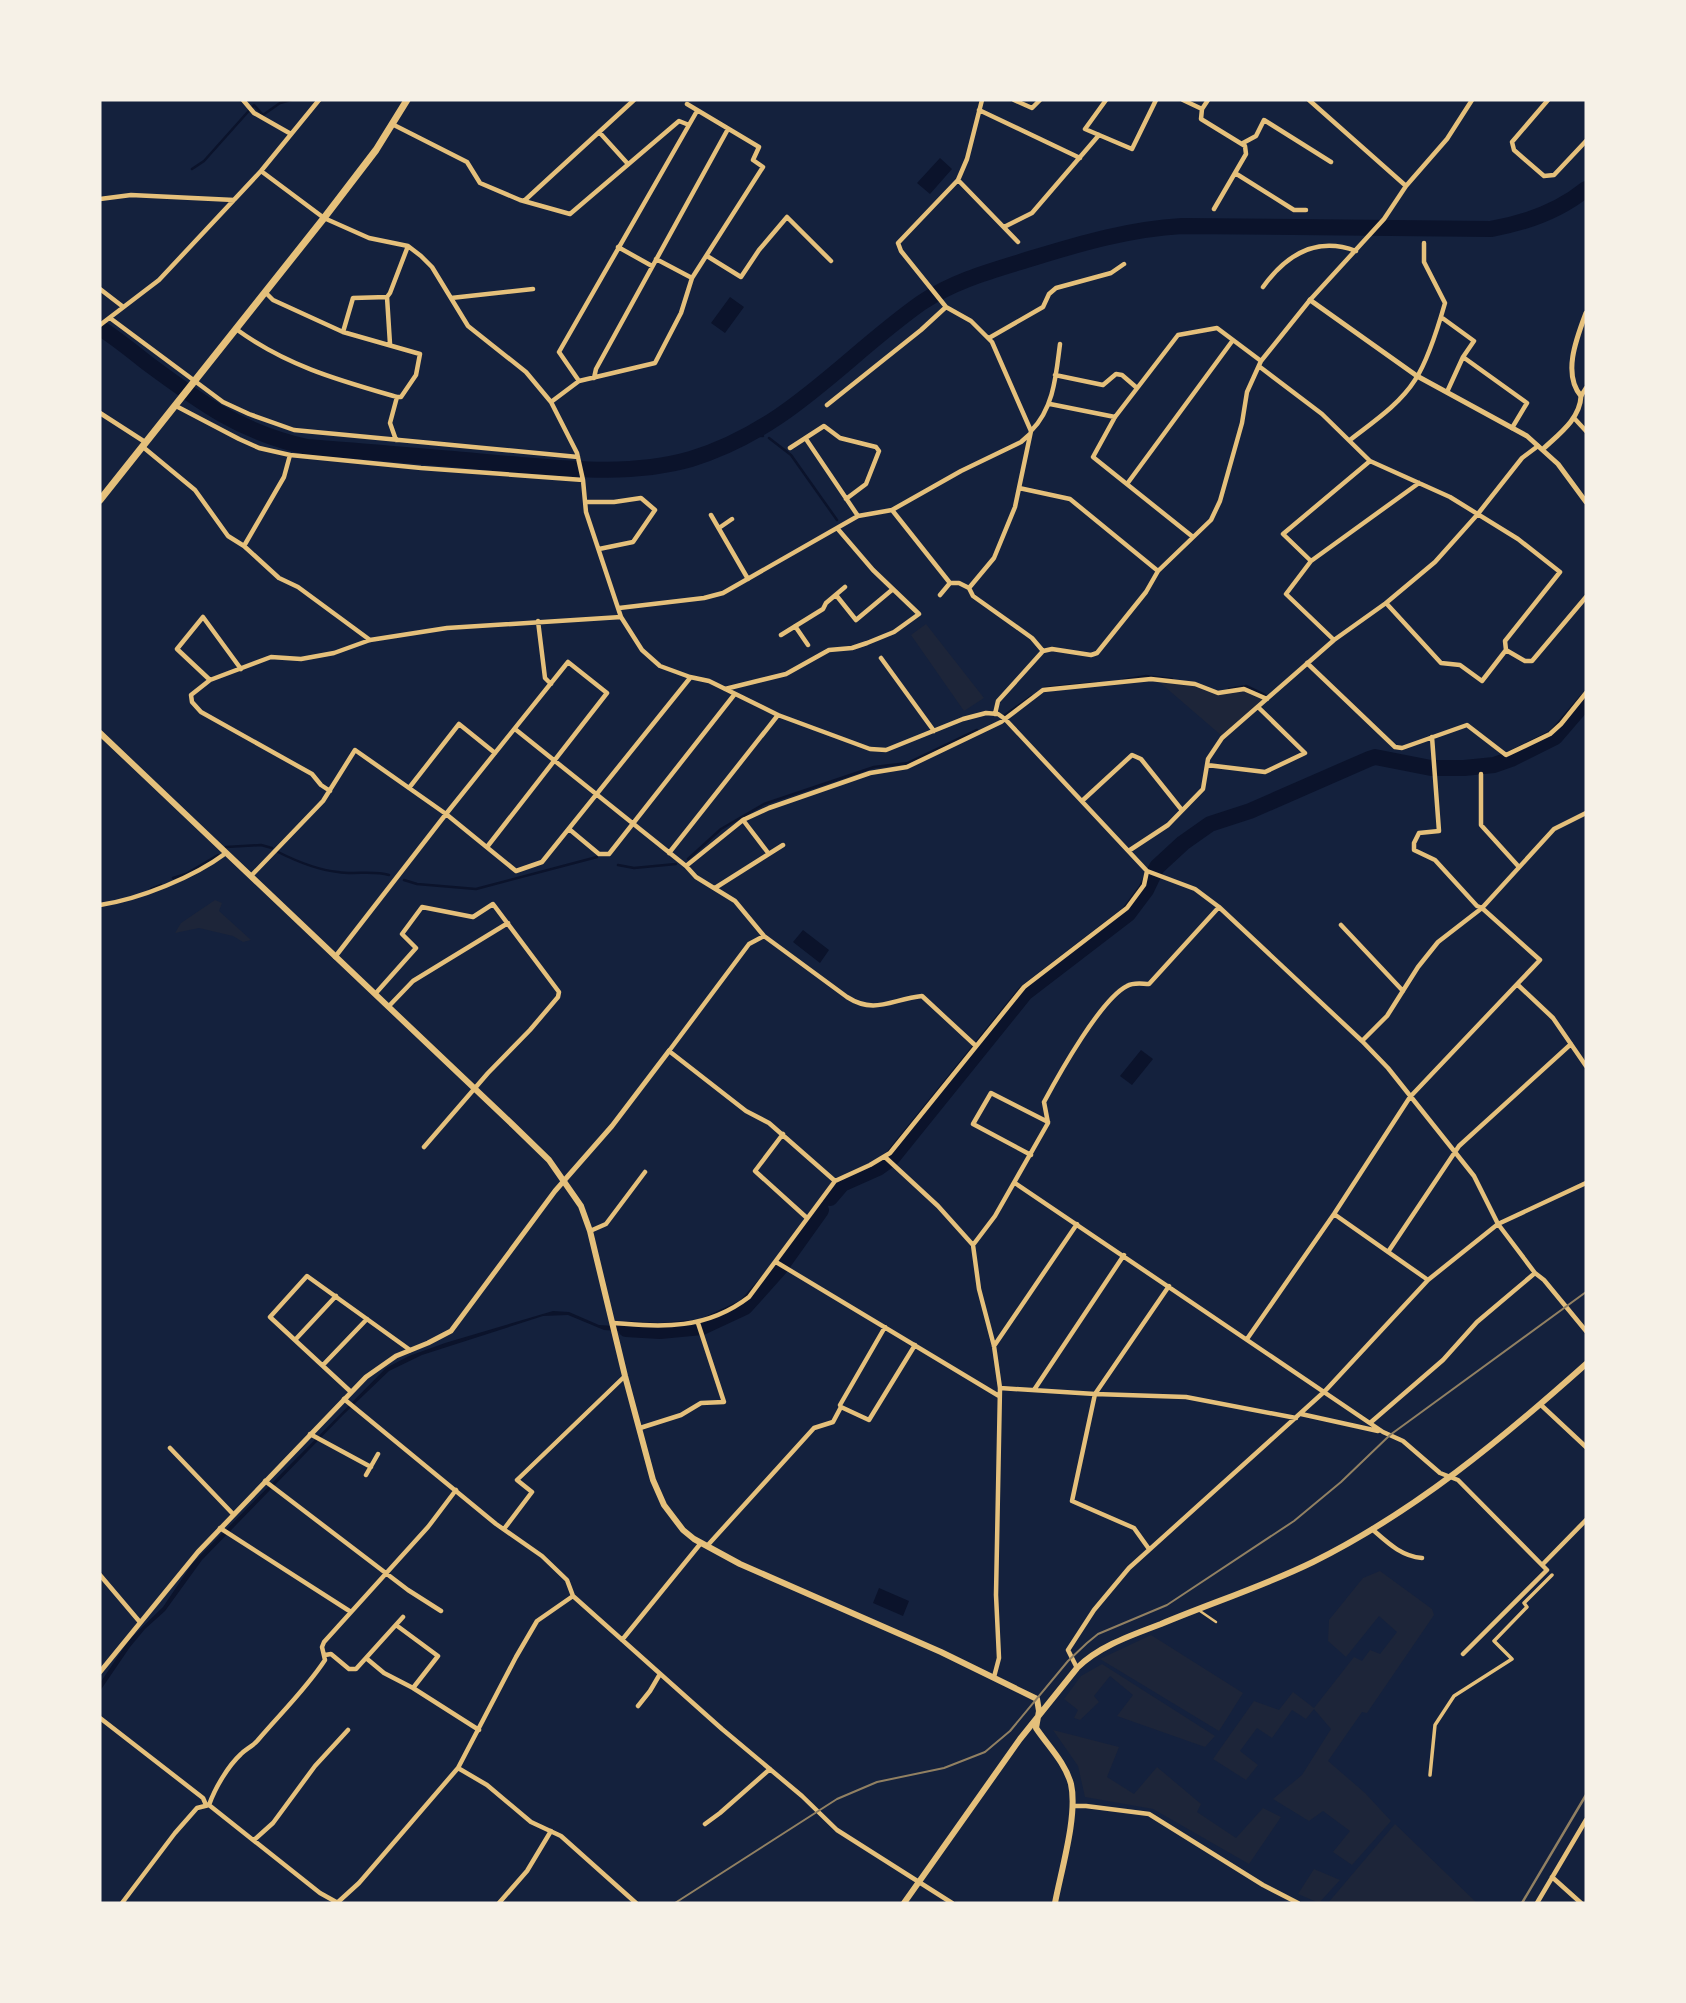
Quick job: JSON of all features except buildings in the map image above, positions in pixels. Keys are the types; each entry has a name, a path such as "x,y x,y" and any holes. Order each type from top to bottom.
{"main road":[{"path":"100,500 324,218 407,100"},
{"path":"100,733 376,993 549,1160 565,1181 581,1206 590,1231 653,1480 664,1505 684,1530 704,1545 786,1585 994,1677 1037,1699 1036,1728 1057,1755 1070,1783 1073,1807 1055,1903"},
{"path":"904,1903 1037,1717 1087,1659 1110,1646 1199,1608 1312,1563 1372,1529 1463,1468 1541,1405 1586,1364"}],"street":[{"path":"252,100 245,102 254,113 291,134"},
{"path":"100,325 159,280 261,171 319,100"},
{"path":"524,201 634,100"},
{"path":"969,589 994,558 1014,507 1031,433 989,338 971,321 946,307 901,251 898,243 958,180 967,159 982,100"},
{"path":"1014,100 1032,108 1040,100"},
{"path":"1106,100 1085,129 1132,149 1156,100"},
{"path":"1183,100 1202,109"},
{"path":"1208,100 1202,109 1201,120 1245,146 1247,154 1214,209"},
{"path":"1309,100 1406,186"},
{"path":"995,714 998,701 1043,651 1052,649 1091,655 1097,653 1146,592 1158,571 1211,520 1220,501 1242,423 1247,393 1261,361 1310,300 1384,219 1406,186 1447,139 1472,100"},
{"path":"1548,100 1512,142 1514,149 1544,176 1554,175 1586,141"},
{"path":"551,402 579,381 655,363 681,313 692,278 763,167 753,160 760,147 687,104"},
{"path":"979,110 1080,158"},
{"path":"579,381 559,352 697,111"},
{"path":"1242,144 1256,136 1264,120 1331,162"},
{"path":"392,124 467,162 480,183 524,201 570,214 679,121 689,125"},
{"path":"594,378 596,369 728,129"},
{"path":"600,133 628,164"},
{"path":"1004,227 1032,213 1099,135"},
{"path":"261,171 324,218 369,238 408,246 432,267 468,326 526,372 551,402 578,458 586,512 621,617 642,650 660,666 709,681 778,715 870,749 886,750 962,719 986,713 1005,719 1149,871 1195,888 1219,907 1362,1041 1455,1153 1481,1187 1498,1224 1535,1273 1544,1280 1586,1331"},
{"path":"1236,173 1294,210 1306,210"},
{"path":"958,180 1018,242"},
{"path":"100,199 131,195 225,197 234,200"},
{"path":"707,256 741,276 787,217 831,261"},
{"path":"1350,440 1397,402 1417,376 1441,317 1445,303 1424,262 1424,243"},
{"path":"390,344 387,297 408,246"},
{"path":"618,247 652,266"},
{"path":"1264,287 1274,272 1308,247 1345,247 1356,251"},
{"path":"656,259 692,278"},
{"path":"989,338 1043,307 1049,294 1056,288 1111,273 1124,264"},
{"path":"100,289 122,306"},
{"path":"452,298 533,289"},
{"path":"235,329 265,350 310,369 397,397 401,397 416,375 420,354 343,332 273,300 265,292"},
{"path":"343,332 353,298 387,297"},
{"path":"1310,300 1417,376 1541,447 1558,464 1586,502"},
{"path":"827,405 946,307"},
{"path":"1130,850 1168,825 1203,789 1208,759 1222,738 1334,640 1386,603 1435,562 1522,458 1541,447 1574,418 1583,407 1581,396 1569,372 1586,313"},
{"path":"1441,317 1474,341 1463,357 1447,392"},
{"path":"109,319 193,383 223,402 294,430 578,458"},
{"path":"1192,537 1093,457 1115,417 1178,335 1217,328 1261,361"},
{"path":"1127,484 1233,340"},
{"path":"619,608 704,598 723,593 858,516 892,510 961,471 1021,442 1040,422 1050,404 1060,344"},
{"path":"1463,357 1527,403 1512,428"},
{"path":"1260,367 1315,408 1370,461 1450,497 1507,532 1560,572 1505,641 1506,650 1482,681 1460,665 1441,663 1386,603"},
{"path":"1055,375 1103,384 1116,374 1122,375 1137,388"},
{"path":"1581,396 1586,388"},
{"path":"396,440 390,423 397,397"},
{"path":"177,402 183,412 239,439 260,448 290,455 421,471 582,478"},
{"path":"1050,404 1115,417"},
{"path":"100,413 144,444 190,484 228,536 244,546 279,578 308,594 370,640"},
{"path":"1574,418 1586,431"},
{"path":"790,448 824,426 840,438 876,447 879,451 866,484 846,499"},
{"path":"805,438 858,516"},
{"path":"244,546 284,477 290,455"},
{"path":"1311,561 1283,534 1370,461"},
{"path":"1334,640 1286,594 1311,561 1419,483"},
{"path":"1018,488 1070,499 1158,571"},
{"path":"585,502 641,498 656,510 633,541 599,549"},
{"path":"892,510 950,583"},
{"path":"712,514 748,579"},
{"path":"719,528 732,519"},
{"path":"724,690 786,674 829,650 852,648 894,632 919,614 853,549 837,528"},
{"path":"950,583 958,583 969,589 973,596 1032,638 1043,651"},
{"path":"940,595 950,583"},
{"path":"781,635 823,609 845,587"},
{"path":"836,595 856,620 893,589"},
{"path":"1506,650 1525,661 1532,661 1586,597"},
{"path":"210,680 177,649 203,617 241,669"},
{"path":"330,791 312,775 196,708 191,695 210,680 271,657 301,659 334,653 370,640 447,628 621,617"},
{"path":"538,621 545,678 551,684"},
{"path":"796,626 808,645"},
{"path":"881,658 934,731"},
{"path":"335,957 568,662 607,692 487,847"},
{"path":"1307,663 1395,747 1402,748 1467,724 1506,755 1550,734 1586,693"},
{"path":"251,876 330,791 355,750 446,814 516,871 542,862 690,677"},
{"path":"686,866 743,820 769,808 870,773 907,767 1005,719 1043,690 1151,678 1195,684 1218,693 1244,688 1267,699"},
{"path":"569,829 599,854 608,854 734,695"},
{"path":"1207,765 1265,772 1306,753 1258,707"},
{"path":"669,853 778,715"},
{"path":"409,788 459,724 495,753"},
{"path":"515,728 686,866 695,877 735,901 764,936 854,1002 875,1007 922,996 976,1046"},
{"path":"1247,1339 1334,1214 1410,1097 1540,960 1482,908 1476,906 1434,860 1414,850 1419,834 1439,831 1432,737"},
{"path":"1082,801 1132,755 1141,759 1181,810"},
{"path":"1481,774 1481,825 1519,867"},
{"path":"1362,1041 1387,1016 1418,967 1438,942 1482,908 1555,829 1586,813"},
{"path":"743,820 769,854"},
{"path":"715,888 783,845"},
{"path":"100,905 143,894 196,871 226,853"},
{"path":"614,1326 698,1323 737,1307 750,1297 835,1181 885,1157 1024,986 1127,908 1144,885 1149,871"},
{"path":"376,993 416,948 402,934 422,907 473,918 493,904 559,992 558,997 424,1147"},
{"path":"973,1245 995,1216 1031,1155 1048,1123 1044,1102 1066,1063 1103,1009 1124,987 1131,984 1149,984 1219,907"},
{"path":"389,1006 413,981 508,923"},
{"path":"1341,925 1403,991"},
{"path":"100,1672 139,1622 223,1530 233,1514 348,1403 351,1392 387,1361 451,1331 565,1181 612,1126 749,944 764,936"},
{"path":"1518,985 1553,1018 1586,1066"},
{"path":"1388,1252 1455,1153 1571,1044"},
{"path":"669,1051 746,1111 769,1123 835,1181"},
{"path":"1031,1155 973,1124 991,1093 1048,1123"},
{"path":"783,1135 755,1171 807,1218"},
{"path":"885,1157 938,1206 973,1245 979,1289 994,1346 1000,1388 996,1595 999,1658 994,1677"},
{"path":"590,1231 606,1224 645,1171"},
{"path":"1015,1183 1383,1432 1403,1441 1440,1473 1450,1475 1470,1491 1547,1570 1463,1654"},
{"path":"1077,1668 1068,1650 1094,1610 1149,1549 1325,1391 1428,1280 1498,1224 1586,1183"},
{"path":"1334,1214 1428,1280"},
{"path":"994,1346 1077,1224"},
{"path":"1033,1391 1124,1255"},
{"path":"776,1262 999,1396"},
{"path":"1370,1423 1443,1360 1477,1322 1535,1273"},
{"path":"351,1392 270,1317 307,1276 410,1350"},
{"path":"1149,1549 1134,1528 1072,1501 1095,1394 1168,1286"},
{"path":"295,1340 336,1296"},
{"path":"323,1366 367,1319"},
{"path":"640,1428 681,1415 701,1403 724,1402 698,1323"},
{"path":"622,1640 704,1545 814,1428 833,1422 885,1327"},
{"path":"841,1407 869,1420 915,1345"},
{"path":"504,1530 532,1492 517,1480 625,1376"},
{"path":"1000,1388 1186,1397 1383,1432"},
{"path":"348,1403 504,1530 542,1556 567,1580 573,1596 836,1830 952,1903"},
{"path":"1541,1405 1586,1447"},
{"path":"313,1435 371,1467"},
{"path":"170,1448 233,1514"},
{"path":"366,1475 378,1454"},
{"path":"267,1483 441,1611"},
{"path":"121,1903 175,1833 197,1808 207,1805 239,1755 256,1743 318,1670 325,1660 322,1647 324,1642 428,1527 456,1490"},
{"path":"1542,1565 1586,1520"},
{"path":"1372,1529 1396,1549 1412,1557 1422,1558"},
{"path":"223,1530 351,1612"},
{"path":"100,1575 139,1622"},
{"path":"1430,1775 1435,1725 1454,1696 1512,1660 1494,1641 1527,1606 1524,1603 1552,1575"},
{"path":"100,1718 203,1798 207,1805 320,1893 337,1903 359,1883 458,1768 537,1621 573,1596"},
{"path":"325,1655 331,1654 349,1669 356,1669 403,1617"},
{"path":"396,1625 438,1656 412,1688"},
{"path":"366,1658 384,1674 412,1688 479,1730"},
{"path":"638,1706 660,1674"},
{"path":"254,1840 273,1823 315,1766 348,1730"},
{"path":"458,1768 487,1785 531,1822 561,1836 636,1903"},
{"path":"705,1824 770,1769"},
{"path":"1073,1807 1086,1806 1149,1814 1263,1885 1298,1903"},
{"path":"1537,1903 1586,1820"},
{"path":"499,1903 527,1871 551,1831"},
{"path":"1552,1877 1581,1903"}],"lane":[{"path":"1199,1608 1201,1613 1216,1622"}],"shaded area":[{"path":"940,158 952,169 930,194 917,183"},
{"path":"730,297 744,307 725,333 711,323"},
{"path":"926,624 984,698 964,711 911,635"},
{"path":"1157,680 1194,686 1217,695 1244,690 1264,699 1222,736"},
{"path":"215,900 222,903 219,911 251,940 243,942 233,936 199,928 175,933 181,923"},
{"path":"803,930 829,950 820,963 793,942"},
{"path":"1141,1050 1153,1059 1132,1085 1120,1076"},
{"path":"553,1311 569,1312 599,1325 646,1328 646,1333 604,1330 568,1315 543,1316 422,1355 389,1371 202,1560 165,1611 130,1647 100,1691 100,1683 129,1640 163,1607 192,1564 386,1368 445,1343"},
{"path":"1380,1571 1432,1609 1434,1615 1367,1713 1362,1712 1328,1761 1365,1793 1391,1821 1352,1865 1333,1852 1350,1831 1323,1811 1309,1821 1273,1799 1302,1775 1331,1729 1314,1709 1306,1719 1292,1710 1272,1738 1257,1728 1240,1751 1258,1765 1246,1780 1213,1759 1254,1701 1279,1710 1293,1692 1314,1708 1354,1657 1362,1661 1370,1650 1380,1654 1397,1632 1379,1616 1346,1657 1328,1641 1329,1620 1363,1578"},
{"path":"879,1588 909,1601 903,1616 873,1603"},
{"path":"1151,1635 1243,1693 1219,1731 1100,1659"},
{"path":"1102,1664 1215,1736 1205,1747 1117,1716 1133,1695 1110,1676 1094,1696 1099,1702 1080,1720 1074,1718 1078,1710 1064,1699 1081,1676"},
{"path":"1053,1730 1119,1747 1107,1777 1134,1794 1157,1767 1201,1804 1197,1812 1236,1838 1263,1808 1281,1817 1249,1864 1153,1809 1085,1797 1078,1766"},
{"path":"1395,1824 1477,1903 1328,1903"},
{"path":"1314,1869 1340,1880 1319,1903 1298,1894"}],"waterway":[{"path":"192,169 204,161 254,105 263,115 280,103 291,100"},
{"path":"100,328 185,391 222,414 283,441 307,447 570,469 643,468 691,459 726,446 757,430 813,391 892,325 934,295 975,276 1051,252 1125,233 1182,226 1491,229 1541,215 1565,204 1586,189"},
{"path":"747,435 763,436"},
{"path":"769,438 791,455 837,520"},
{"path":"1123,680 1146,676 1172,679"},
{"path":"1044,688 1096,683"},
{"path":"1229,689 1246,686 1265,695"},
{"path":"1005,715 1032,696"},
{"path":"830,1198 842,1184 878,1168 892,1158 1025,993 1128,914 1146,890 1157,867 1183,843 1210,824 1250,811 1375,757 1431,768 1494,765 1555,737 1586,701"},
{"path":"688,859 721,829 764,804 874,767 908,763 977,730"},
{"path":"226,847 261,845 272,848"},
{"path":"278,852 307,865 330,871 389,875"},
{"path":"173,878 186,874 218,855"},
{"path":"404,880 417,884 476,889 597,857"},
{"path":"618,865 634,868 676,864"},
{"path":"151,889 161,885"},
{"path":"626,1329 660,1331 702,1327 745,1307 779,1269 821,1210"}],"tram line":[{"path":"675,1903 837,1799 877,1782 944,1768 985,1752 1010,1731 1068,1661 1098,1634 1167,1605 1294,1521 1341,1482 1390,1435 1586,1292"}],"railway":[{"path":"1522,1903 1586,1795"}]}
